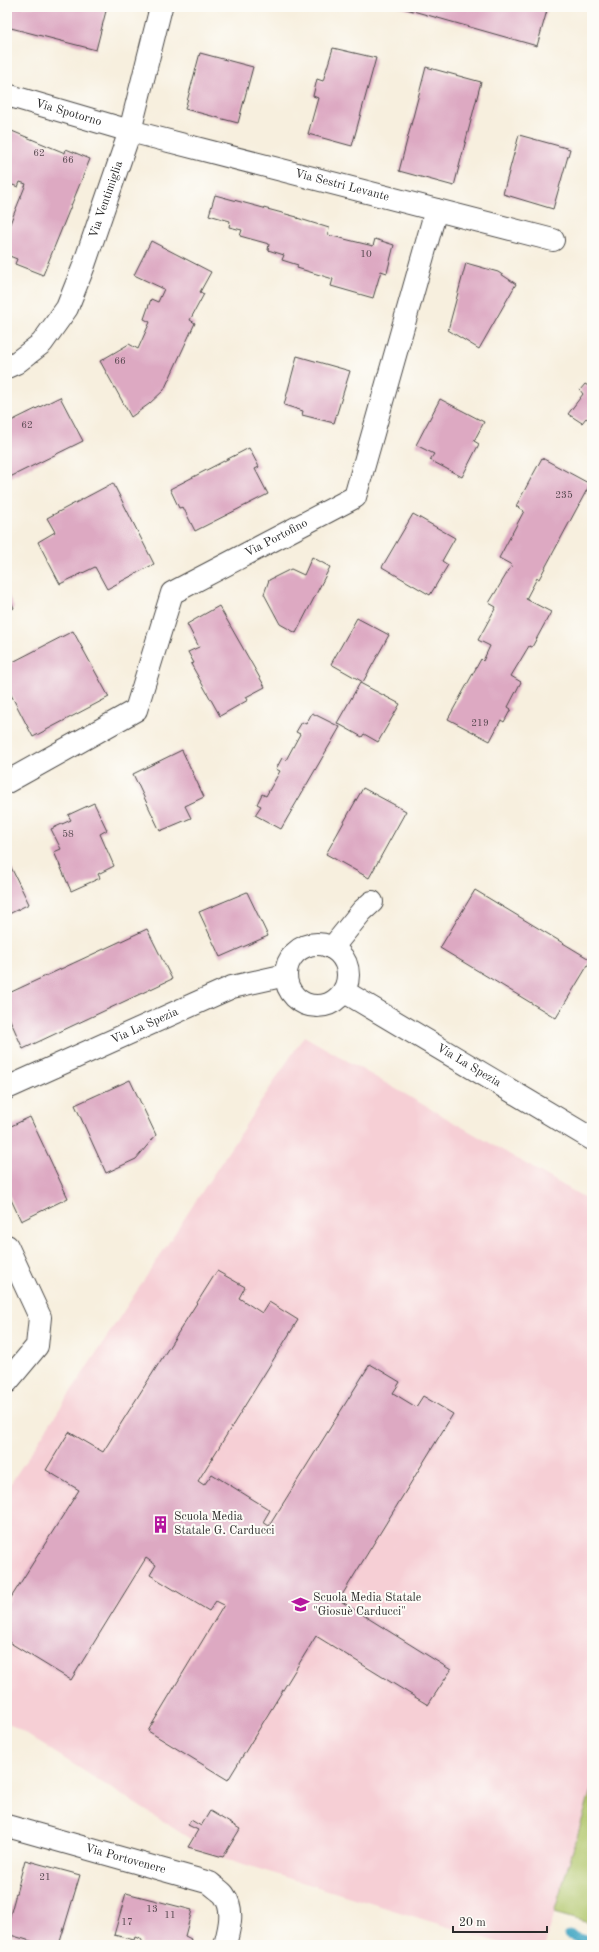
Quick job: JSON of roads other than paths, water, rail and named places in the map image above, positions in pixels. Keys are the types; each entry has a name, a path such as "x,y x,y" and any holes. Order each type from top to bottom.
{"street":[{"name":"Via Ventimiglia","path":"7,367 16,363 42,343 67,308 83,268 130,131 161,7"},
{"name":"Via Spotorno","path":"7,95 130,131"},
{"name":"Via Sestri Levante","path":"130,131 553,240"},
{"name":"Via Portofino","path":"7,782 136,710 172,593 355,497 436,210"},
{"path":"332,948 362,911 372,902"},
{"path":"323,944 332,948 343,957 347,966 349,978 344,992 330,1004 317,1007 304,1004 296,998 288,988 286,975 290,960 297,951 309,945 323,944"},
{"name":"Via La Spezia","path":"7,1088 232,987 286,975"},
{"name":"Via La Spezia","path":"344,992 592,1139"},
{"path":"7,1246 40,1317 37,1346 7,1382"},
{"name":"Via Portovenere","path":"7,1826 210,1883 224,1895 230,1910 231,1925 225,1945"}],"waterway":[{"path":"569,1935 592,1942"}],"place":[{"name":"Scuola Media Statale G. Carducci","path":"161,1524"},
{"name":"Scuola Media Statale \"Giosuè Carducci\"","path":"300,1605"}]}
